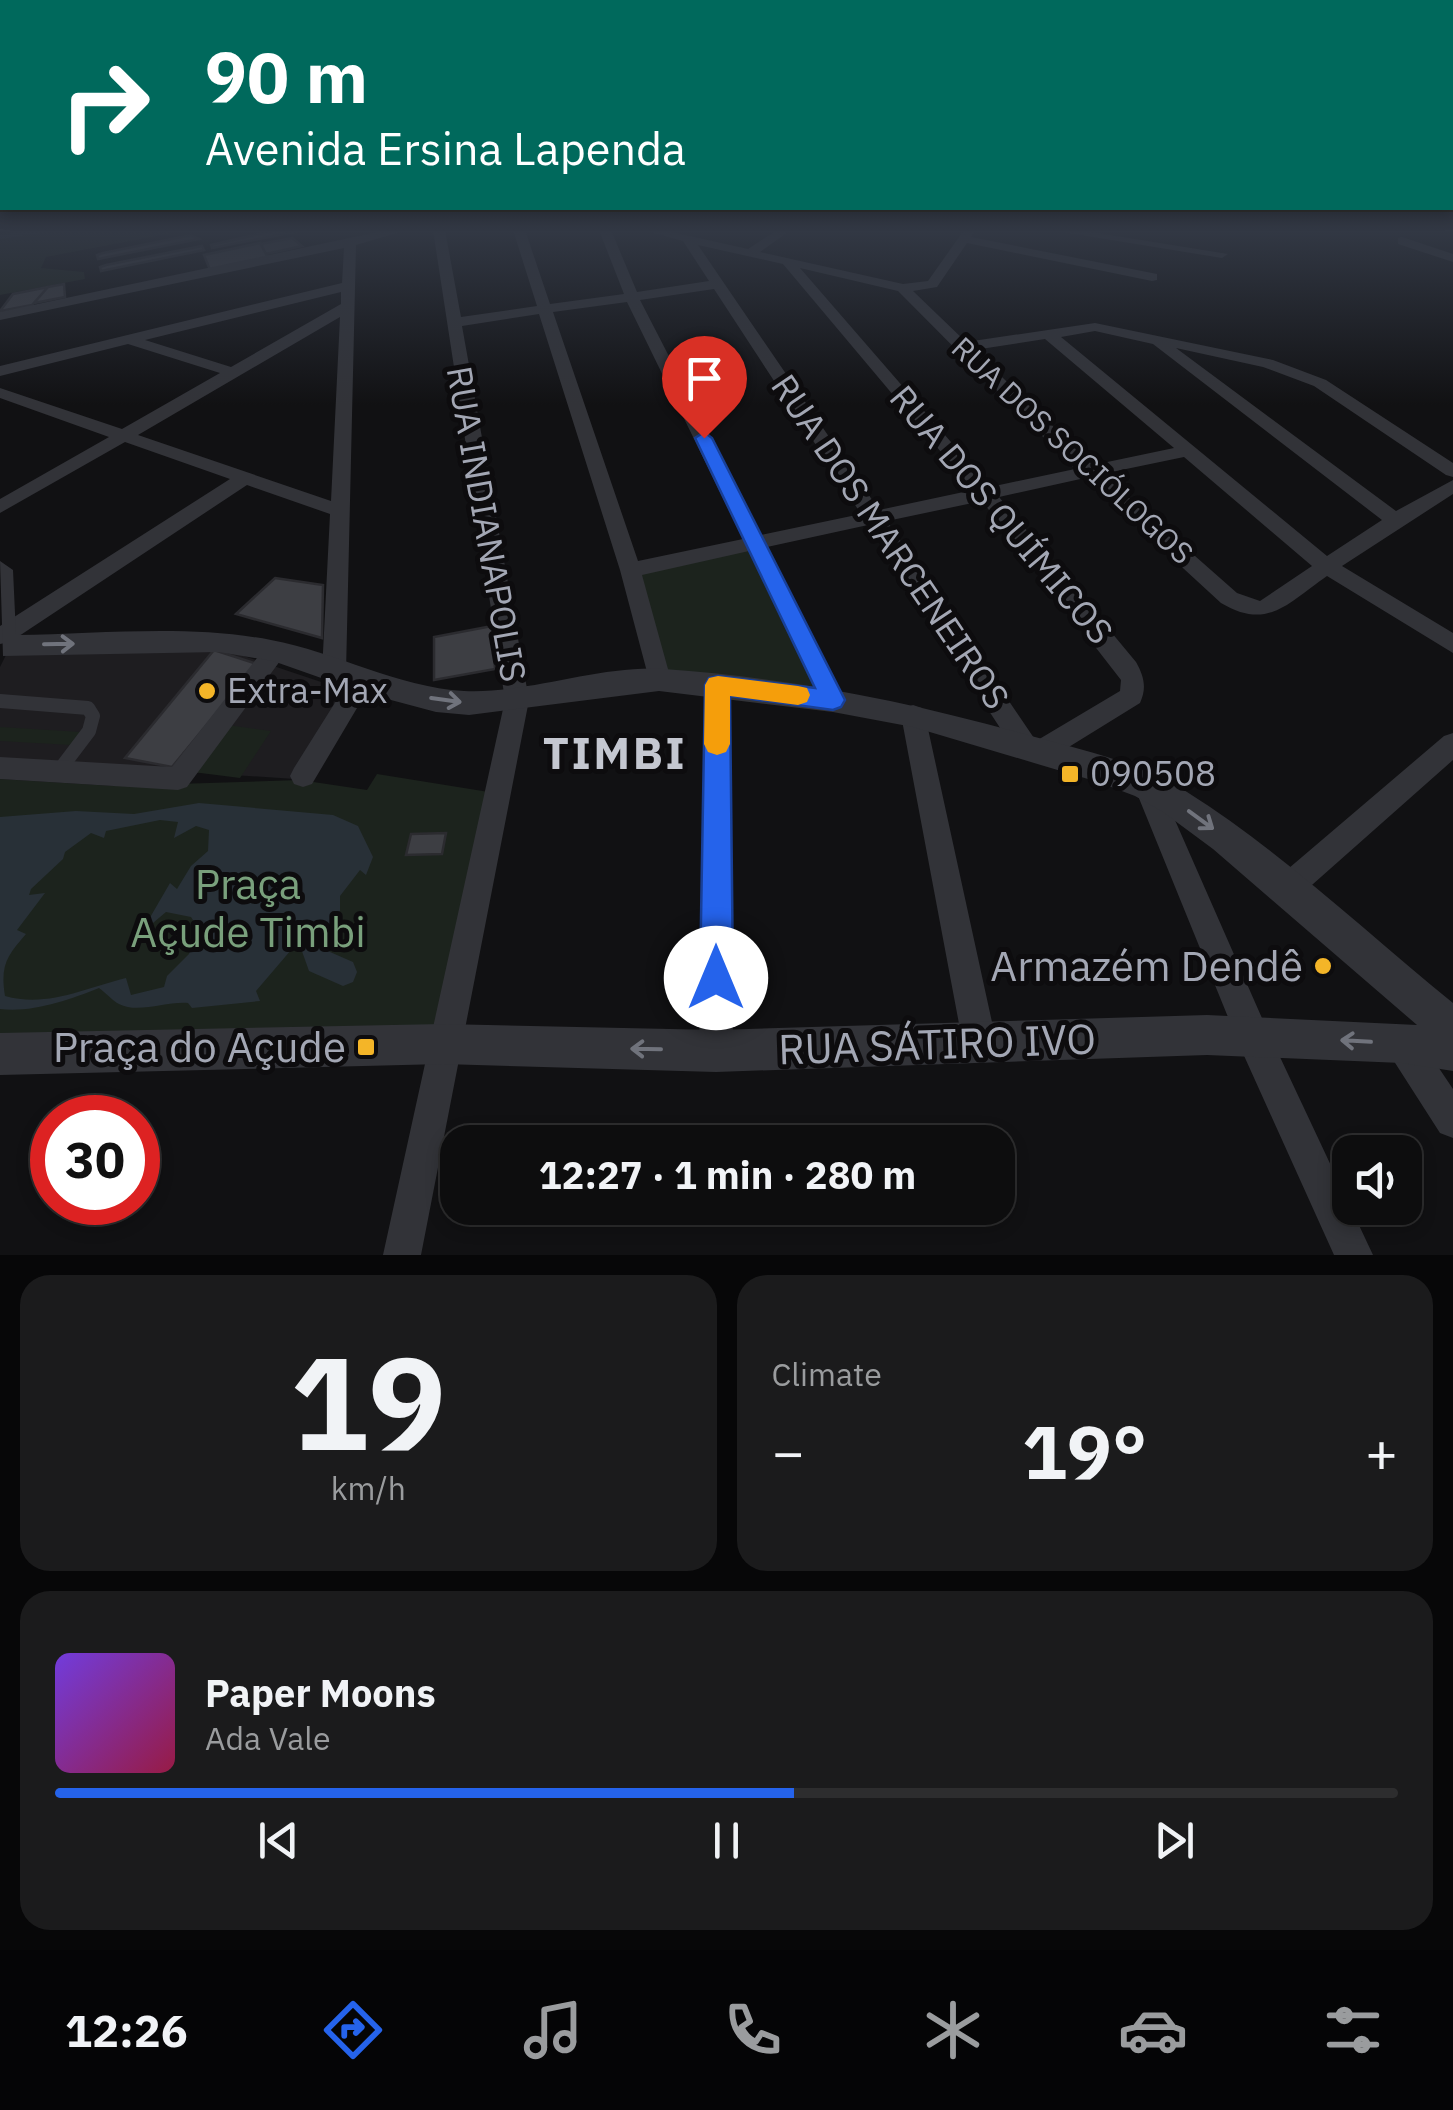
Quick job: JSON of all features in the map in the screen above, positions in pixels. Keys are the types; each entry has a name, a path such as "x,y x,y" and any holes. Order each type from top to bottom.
{"street":[{"path":"0,316 124,289"},
{"path":"303,776 348,676 338,510 348,289"},
{"name":"RUA INDIANAPOLIS","path":"447,289 517,700"},
{"path":"537,289 630,570 659,680"},
{"path":"629,289 833,700"},
{"path":"452,323 688,289"},
{"name":"RUA DOS MARCENEIROS","path":"722,289 874,518 1034,748"},
{"name":"RUA DOS QUÍMICOS","path":"810,289 988,496 1128,668 1133,680 1131,696 1034,748"},
{"name":"RUA DOS SOCIÓLOGOS","path":"904,289 1091,474 1230,598 1246,608 1264,609 1326,568"},
{"path":"0,371 348,296"},
{"path":"0,507 232,372 348,296"},
{"path":"961,347 1094,327 1303,375 1453,470"},
{"path":"1046,332 1326,568 1453,644"},
{"path":"1154,338 1396,520"},
{"path":"130,340 232,372"},
{"path":"0,393 242,480 338,510"},
{"path":"630,570 1190,450"},
{"path":"1,635 242,480"},
{"path":"1326,568 1453,486"},
{"path":"0,570 1,635"},
{"path":"1,635 219,642 275,651 436,700 469,703 659,680 833,700 913,715 1034,748 1147,786 1202,820 1453,1029"},
{"path":"0,768 178,779 275,651"},
{"path":"716,1051 718,685"},
{"path":"402,1255 517,700"},
{"path":"913,715 980,1045"},
{"path":"1286,890 1453,744"},
{"path":"1147,786 1253,1037 1354,1255"},
{"name":"RUA SÁTIRO IVO","path":"0,1054 443,1044 716,1051 1207,1035 1453,1050"},
{"path":"1402,1044 1453,1120"}],"lane":[{"path":"0,701 88,708 93,716 89,731 58,772"}],"shaded area":[{"path":"223,649 348,691 295,779 0,760 0,667 7,653"},
{"path":"199,803 333,815 358,826 373,857 366,875 360,870 340,896 340,923 320,941 297,943 256,991 260,1001 192,1008 188,1003 180,1003 135,1008 119,1004 99,988 37,1007 0,1009 0,817 76,811 134,814","holes":["160,820 178,822 174,838 196,826 209,830 208,851 191,866 177,889 170,883 141,933 166,912 191,917 198,928 189,954 167,976 164,987 131,995 126,978 51,998 5,996 6,962 26,934 17,930 45,893 29,895 31,889 63,859 65,852 91,833 104,838 106,831"]}],"green space":[{"path":"0,289 34,289 0,295"},
{"path":"757,543 833,700 659,680 630,570"},
{"path":"227,725 271,731 240,778 193,772"},
{"path":"0,727 81,732 71,745 0,741"},
{"name":"Praça Açude Timbi","path":"377,774 495,793 445,1034 0,1043 0,779 114,786 300,780 367,790"}],"building":[{"path":"47,289 64,289 65,297 34,303"},
{"path":"47,289 32,305 0,311 13,294"},
{"path":"275,578 323,585 322,638 236,614"},
{"path":"492,626 495,669 434,680 434,637"},
{"name":"Extra-Max","path":"214,650 257,664 172,767 125,758"},
{"path":"446,833 442,854 406,855 411,834"}],"waterway":[{"path":"312,940 319,961 343,972"}],"slow traffic":[{"path":"717,744 718,685 798,695"}],"place":[{"name":"Extra-Max","path":"207,691"},
{"name":"090508","path":"1070,774"},
{"name":"Armazém Dendê","path":"1323,966"},
{"name":"Praça do Açude","path":"366,1047"}],"district":[{"name":"TIMBI","path":"615,753"}],"route":[{"path":"704,438 833,700 718,685 716,978"}]}
